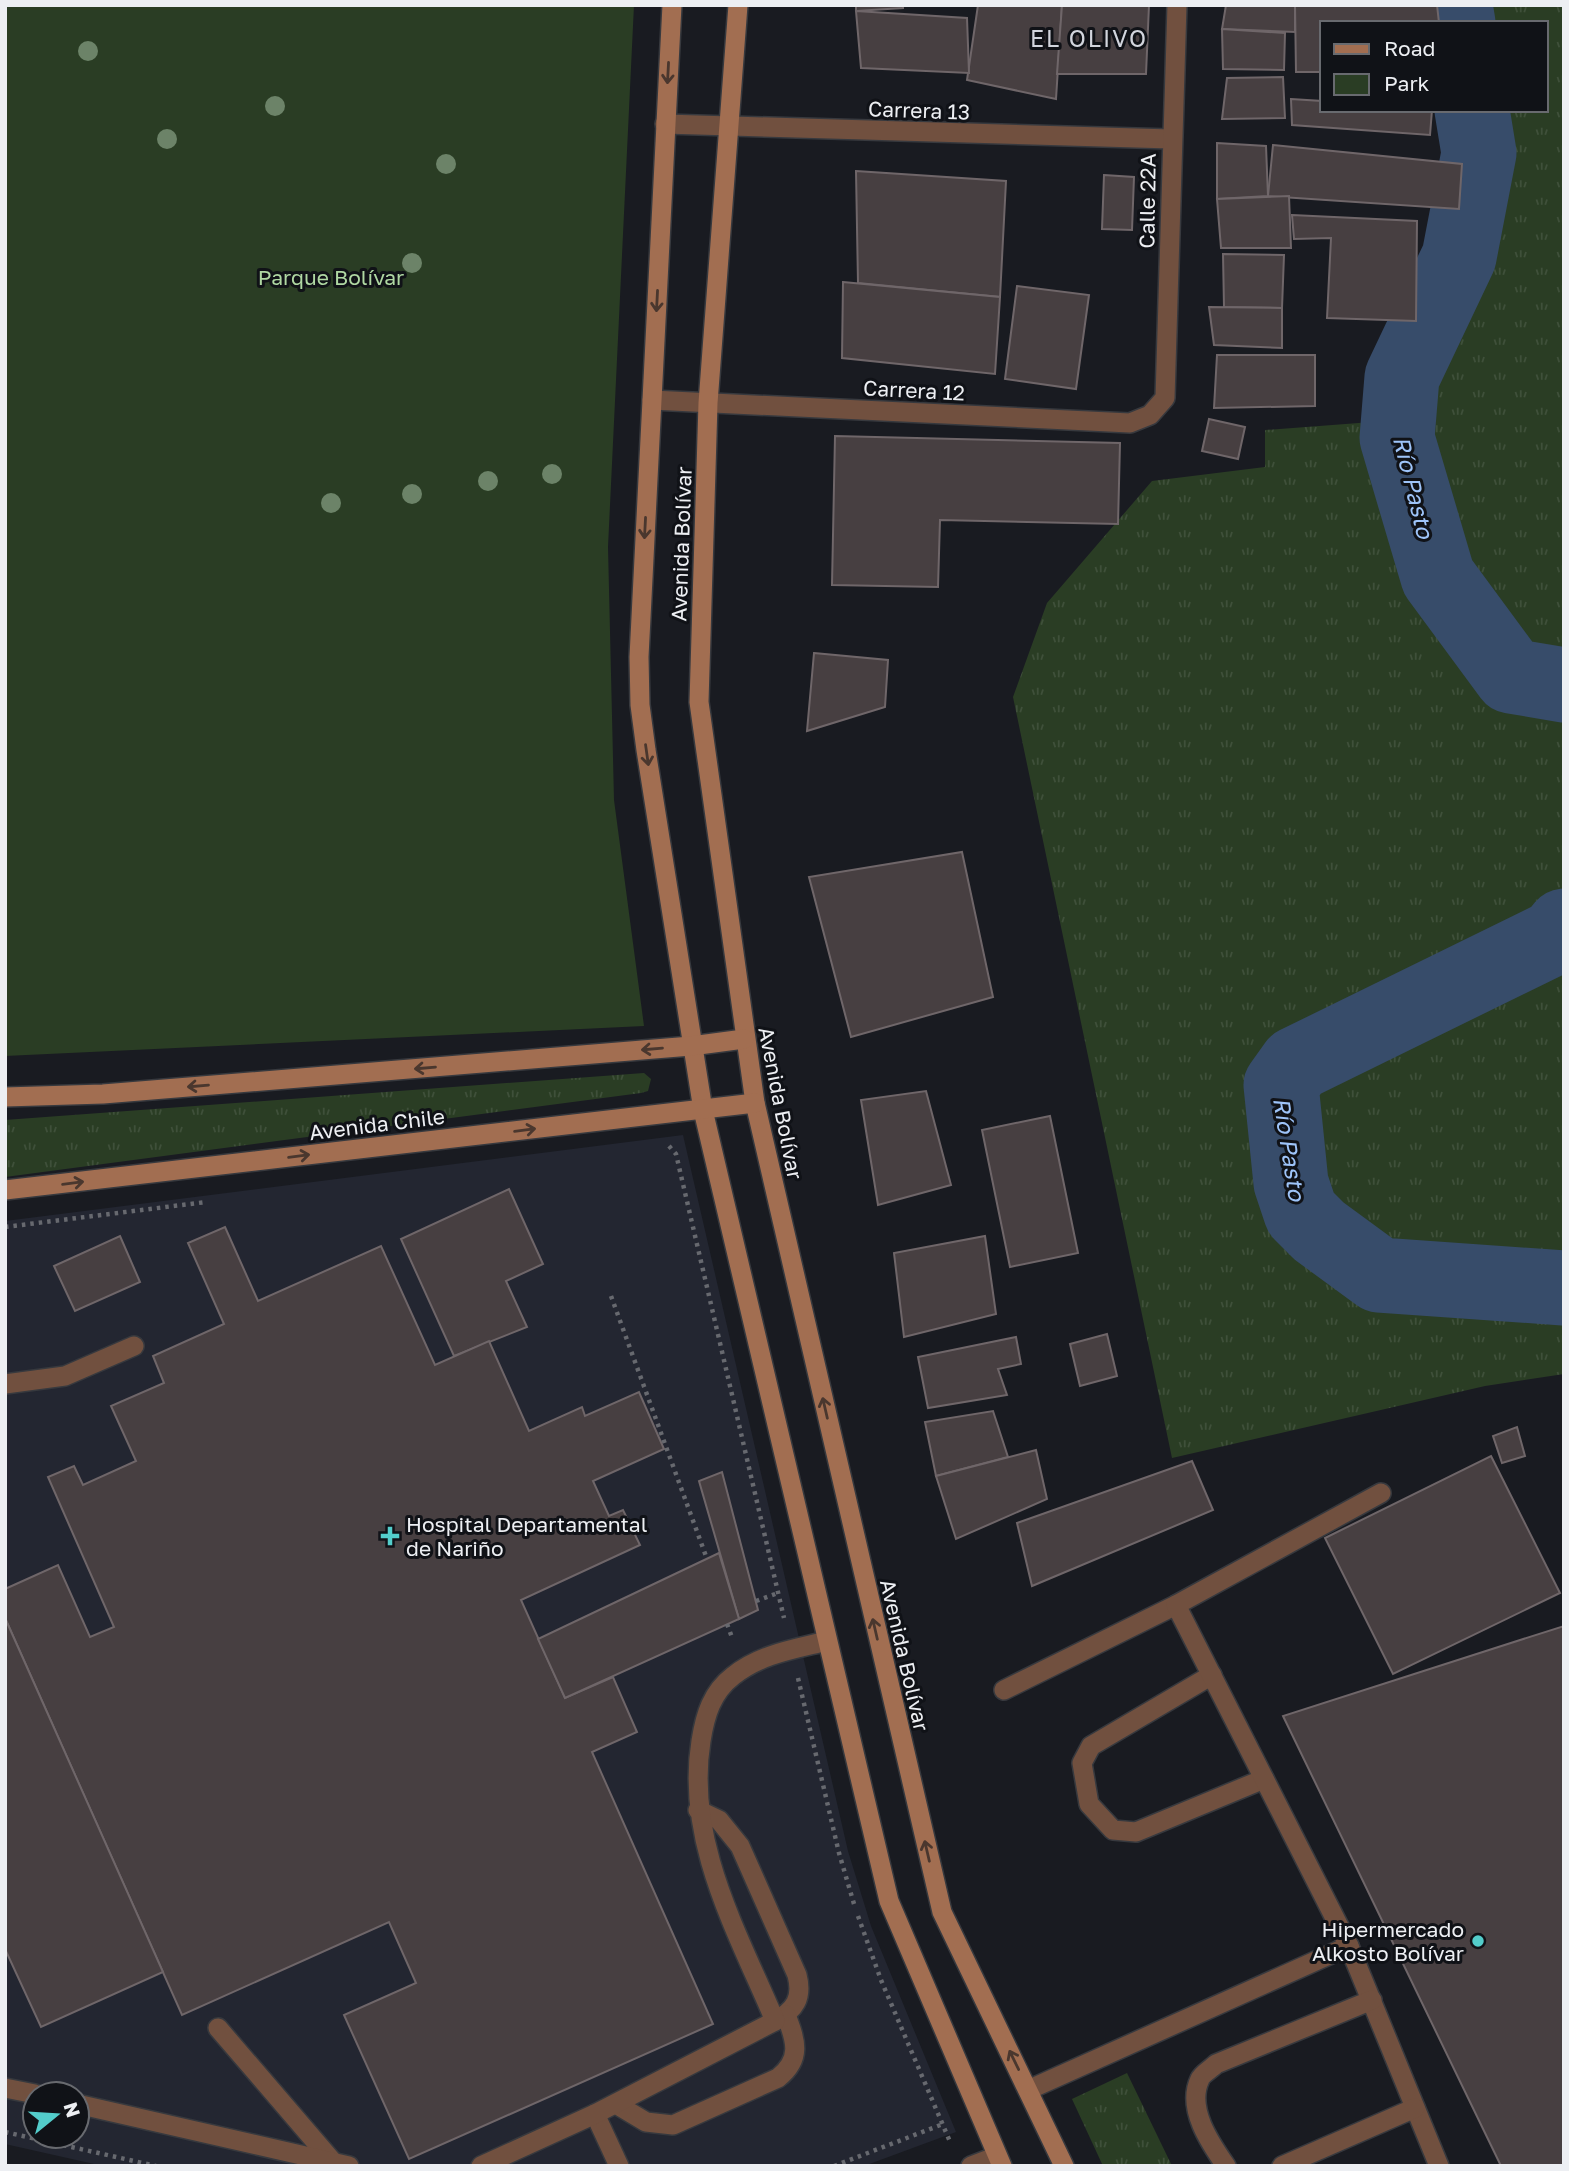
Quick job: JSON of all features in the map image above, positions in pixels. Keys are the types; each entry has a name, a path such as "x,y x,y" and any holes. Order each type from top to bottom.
{"main road":[{"name":"Avenida Bolívar","path":"671,5 639,657 640,705 691,1046 703,1110 889,1901 1000,2161"},
{"name":"Avenida Bolívar","path":"738,5 708,403 699,702 744,1038 755,1103 942,1912 1065,2166"},
{"path":"5,1097 103,1094 691,1046 744,1038"},
{"name":"Avenida Chile","path":"6,1192 755,1103"}],"street":[{"name":"Calle 22A","path":"1165,398 1177,5"},
{"name":"Carrera 13","path":"665,124 1171,139"},
{"name":"Carrera 12","path":"652,400 1130,423 1150,415 1165,398"},
{"path":"5,1384 65,1376 134,1346"},
{"path":"1004,1690 1177,1605 1381,1493"},
{"path":"1177,1605 1349,1946 1438,2166"},
{"path":"617,2104 646,2122 673,2125 778,2078 787,2071 796,2053 797,2044 781,2018 709,1865 698,1810 698,1760 708,1708 715,1696 748,1665 765,1656 827,1641"},
{"path":"1212,1675 1091,1746 1082,1763 1089,1804 1113,1830 1136,1832 1264,1779"},
{"path":"481,2166 617,2104 781,2018 800,1993 797,1975 740,1846 719,1820 698,1810"},
{"path":"1028,2090 1349,1946"},
{"path":"1226,2166 1208,2139 1195,2104 1200,2078 1216,2064 1372,2000"},
{"path":"218,2028 341,2164"},
{"path":"91,2107 341,2164"},
{"path":"1282,2166 1415,2108"},
{"path":"595,2114 619,2166"},
{"path":"963,2161 1000,2161"}],"path":[{"path":"662,1144 672,1148 676,1154 839,1853 862,1929 943,2124 963,2161"},
{"path":"5,1227 210,1201"},
{"path":"611,1296 707,1559"},
{"path":"756,1601 778,1593"},
{"path":"834,2166 943,2124"},
{"path":"5,2132 156,2166"}],"shaded area":[{"name":"Hospital Departamental de Nariño","path":"683,1135 848,1851 871,1926 956,2132 864,2166 103,2166 32,2150 91,2150 91,2080 21,2080 21,2148 5,2144 5,1221"}],"green space":[{"name":"Parque Bolívar","path":"5,5 634,5 608,547 614,800 644,1026 5,1056"},
{"path":"1473,5 1564,5 1564,676 1521,669 1444,571 1406,438 1411,384 1475,262 1494,159 1487,112 1548,112 1548,21 1475,21"},
{"path":"1372,422 1405,513 1445,606 1507,690 1564,695 1564,907 1528,939 1306,1044 1272,1083 1293,1221 1355,1273 1421,1297 1564,1301 1564,1374 1485,1386 1172,1458 1013,697 1047,603 1152,481 1265,467 1265,430"},
{"path":"1564,941 1564,1274 1375,1252 1309,1198 1290,1077 1441,996"},
{"path":"644,1073 651,1079 648,1091 641,1093 5,1177 5,1120"},
{"path":"1127,2073 1172,2166 1103,2166 1072,2099"}],"building":[{"path":"856,5 903,5 903,8 856,11"},
{"path":"978,5 1062,5 1056,99 967,80"},
{"path":"1062,5 1149,5 1146,74 1057,74"},
{"path":"1226,5 1295,5 1295,32 1222,29"},
{"path":"1295,5 1437,5 1439,21 1320,21 1320,72 1296,72"},
{"path":"856,11 967,18 969,73 861,68"},
{"path":"1222,29 1285,33 1284,70 1223,69"},
{"path":"1283,77 1285,118 1222,119 1227,78"},
{"path":"1291,99 1320,101 1320,112 1432,112 1430,135 1292,125"},
{"path":"1217,143 1266,146 1268,196 1217,199"},
{"path":"1273,145 1462,164 1459,209 1268,196"},
{"path":"856,171 1006,181 1000,297 858,283"},
{"path":"1104,175 1134,177 1132,230 1102,229"},
{"path":"1289,196 1291,248 1221,248 1217,199"},
{"path":"1292,215 1417,221 1416,321 1327,318 1331,238 1294,239"},
{"path":"1223,254 1284,255 1282,308 1224,307"},
{"path":"843,282 1000,297 995,374 842,358"},
{"path":"1017,286 1089,295 1076,389 1005,379"},
{"path":"1209,307 1282,308 1282,348 1214,345"},
{"path":"1217,355 1315,355 1315,406 1214,408"},
{"path":"1209,419 1245,427 1238,459 1202,451"},
{"path":"835,436 1120,443 1118,524 940,520 938,587 832,585"},
{"path":"814,653 888,660 885,707 807,731"},
{"path":"962,852 993,997 851,1037 809,877"},
{"path":"926,1091 951,1185 878,1205 861,1100"},
{"path":"1050,1116 1078,1253 1010,1267 982,1130"},
{"path":"509,1189 543,1264 506,1281 527,1327 454,1356 401,1239"},
{"path":"225,1227 258,1301 381,1246 435,1365 489,1341 529,1431 582,1407 585,1416 639,1392 664,1449 593,1481 609,1516 623,1510 640,1545 521,1600 565,1698 613,1677 637,1732 592,1752 713,2024 409,2159 344,2015 416,1983 389,1922 182,2015 5,1618 5,1589 58,1565 90,1637 114,1627 48,1477 74,1466 83,1485 136,1461 111,1406 164,1383 153,1356 224,1324 188,1243"},
{"path":"120,1236 140,1282 75,1311 54,1266"},
{"path":"985,1236 996,1314 904,1337 894,1253"},
{"path":"1107,1334 1117,1376 1080,1386 1070,1344"},
{"path":"1016,1337 1021,1364 998,1369 1007,1395 928,1408 918,1357"},
{"path":"993,1411 1008,1457 936,1476 925,1422"},
{"path":"1517,1427 1525,1456 1502,1463 1493,1436"},
{"path":"1036,1450 1047,1499 956,1539 936,1476"},
{"path":"1491,1456 1560,1593 1393,1674 1325,1538"},
{"path":"1192,1461 1213,1510 1032,1586 1017,1523"},
{"path":"722,1472 758,1610 739,1619 699,1481"},
{"path":"719,1553 739,1619 565,1698 538,1639"},
{"path":"5,1618 163,1972 41,2027 5,1949"},
{"name":"Hipermercado Alkosto Bolívar","path":"1564,1626 1564,2166 1501,2166 1283,1716"}],"waterway":[{"name":"Río Pasto","path":"1455,5 1458,21"},
{"name":"Río Pasto","path":"1472,112 1479,153 1459,257 1402,377 1397,438 1438,577 1511,676 1564,685"},
{"name":"Río Pasto","path":"1564,926 1555,937 1296,1064 1281,1085 1291,1183 1301,1213 1319,1231 1379,1275 1564,1288"}],"place":[{"name":"Hospital Departamental de Nariño","path":"390,1536"},
{"name":"Hipermercado Alkosto Bolívar","path":"1478,1941"}],"district":[{"name":"EL OLIVO","path":"1089,38"}]}
